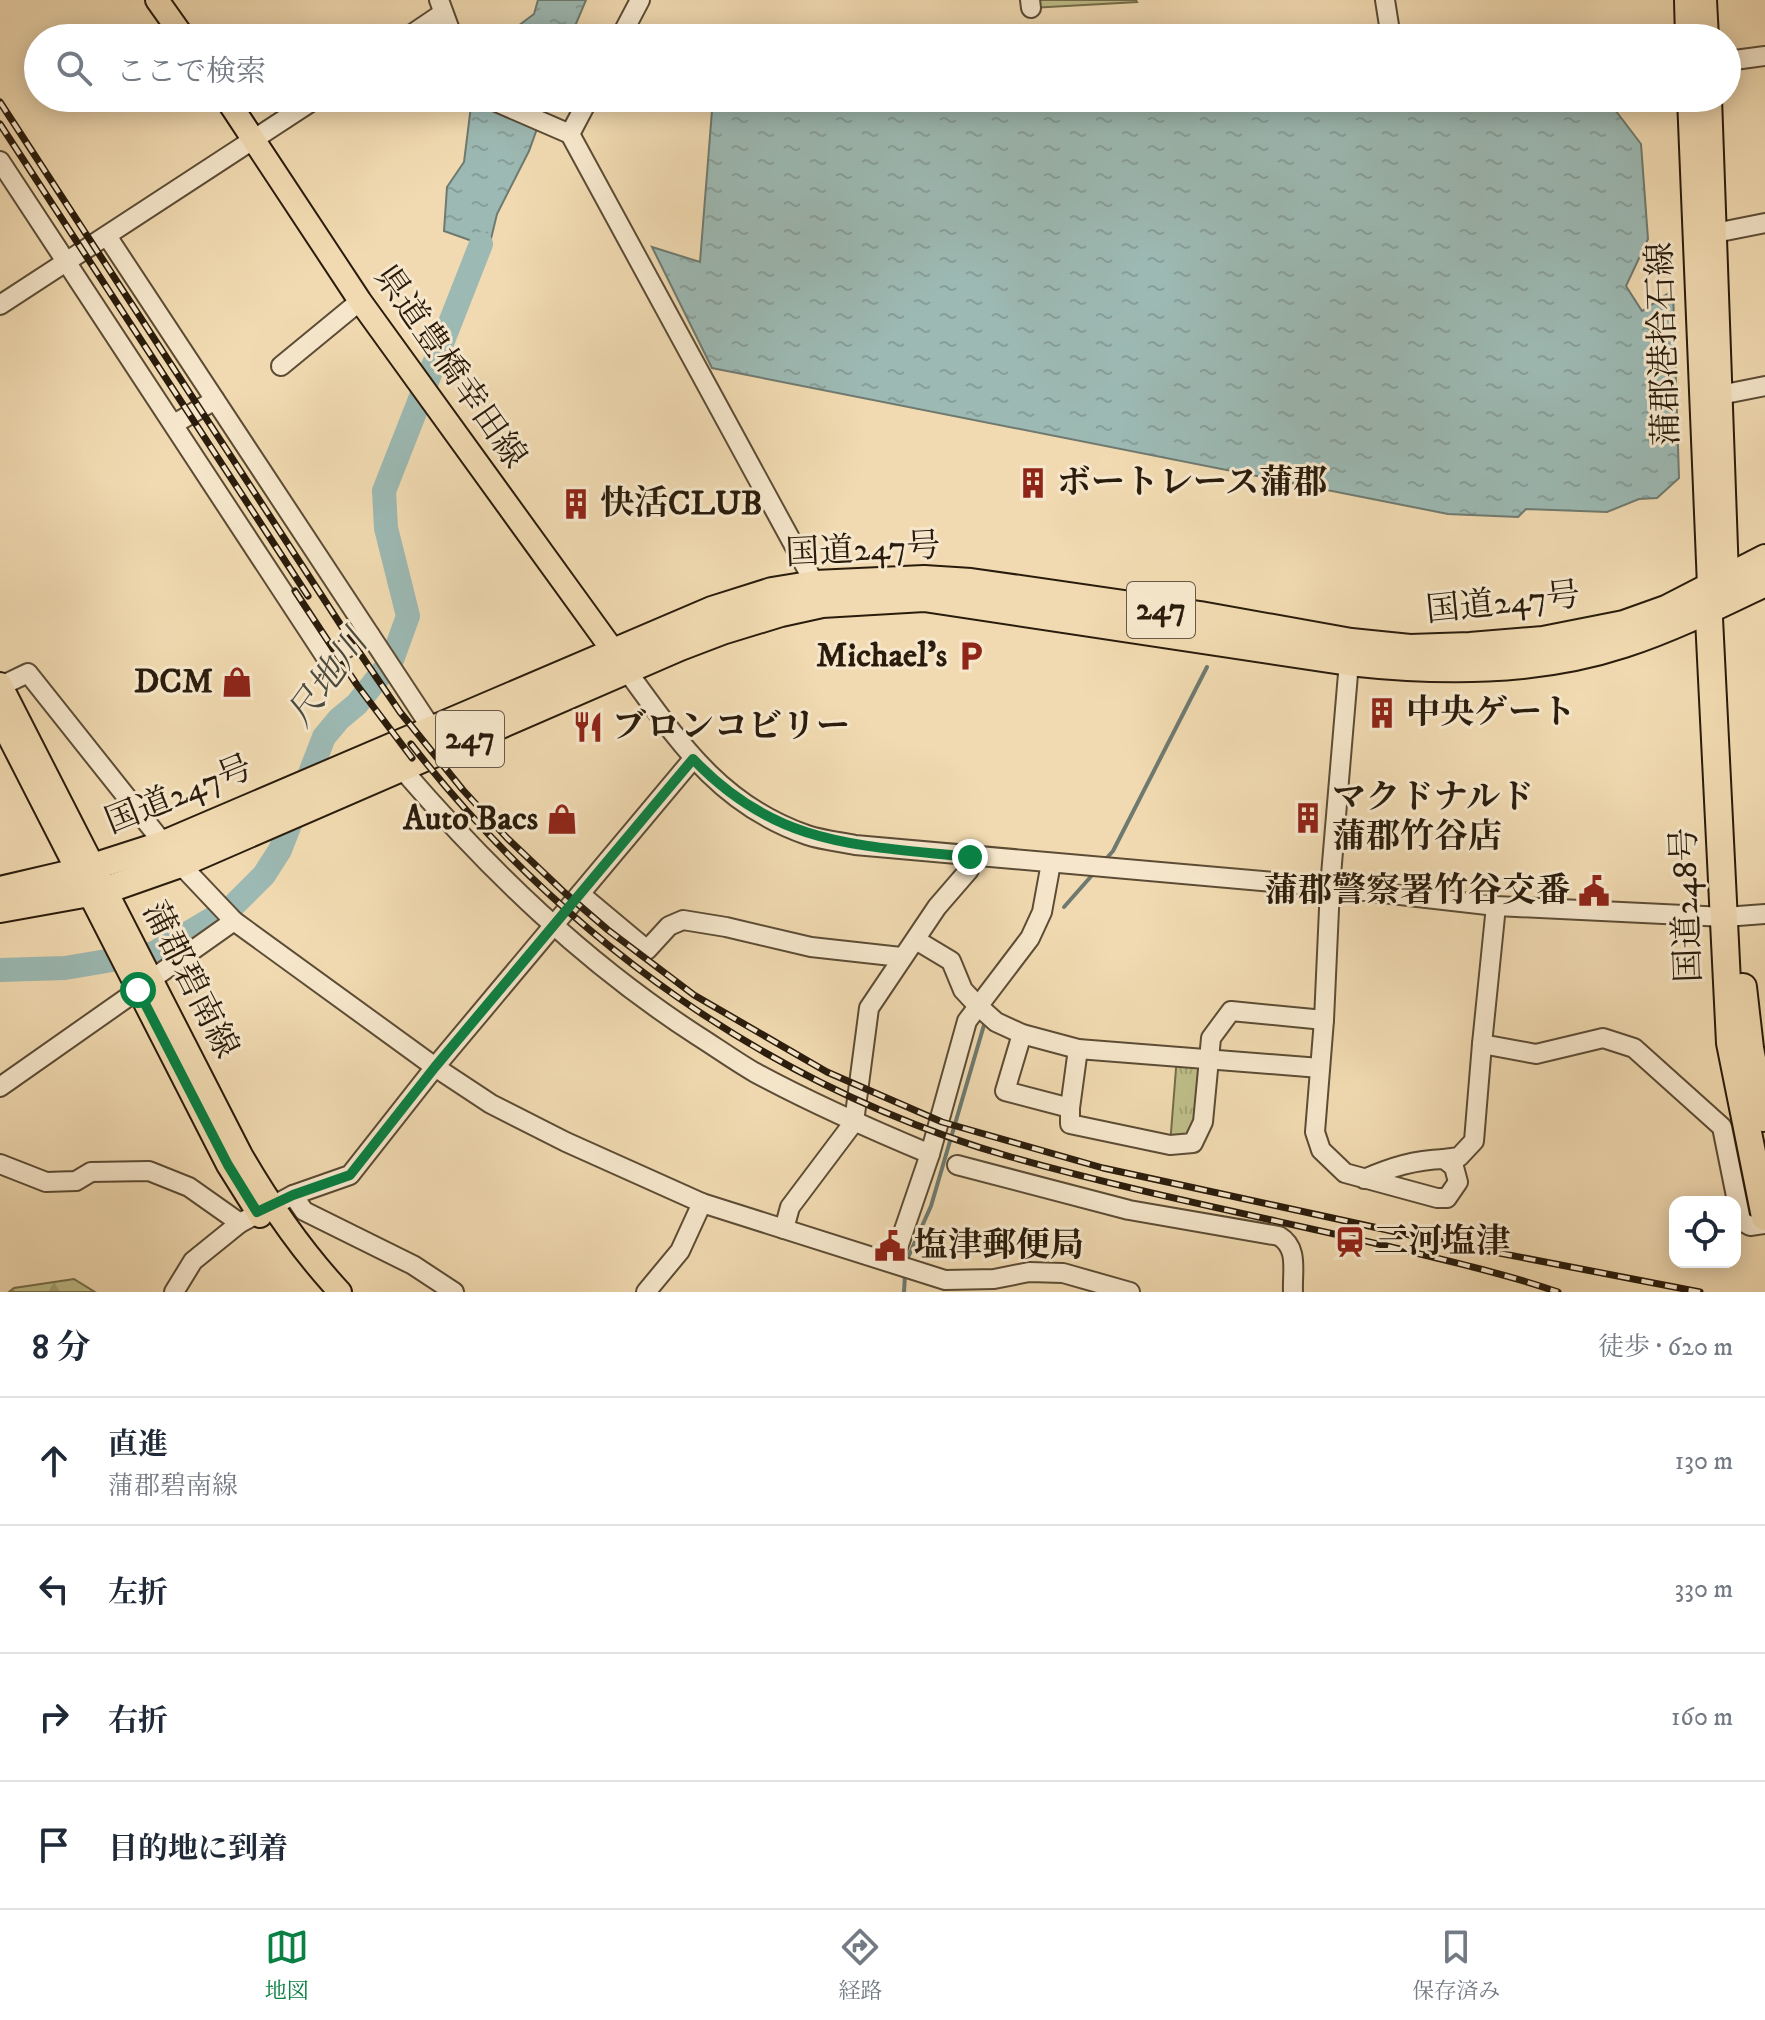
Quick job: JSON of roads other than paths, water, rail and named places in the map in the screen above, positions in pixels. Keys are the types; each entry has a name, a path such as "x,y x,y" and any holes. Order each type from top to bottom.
{"highway":[{"name":"国道247号","path":"172,854 287,791 432,729 620,661 781,613 822,604 924,598 1349,662 1426,669 1471,668 1544,661 1621,645 1717,594 1765,558"},
{"name":"国道247号","path":"0,909 273,825 402,769 620,661 712,610 772,591 815,584 924,579 971,582 1200,615 1351,642 1410,648 1485,645 1586,633 1765,583"},
{"name":"国道248号","path":"1717,594 1743,915 1742,980 1765,1130"},
{"name":"国道247号","path":"0,890 92,880"},
{"name":"国道248号","path":"1743,915 1725,980 1730,1043 1765,1215"}],"main road":[{"path":"157,0 174,24"},
{"path":"1686,0 1687,24"},
{"path":"1705,0 1706,24"},
{"name":"県道豊橋幸田線","path":"236,112 360,301 620,661"},
{"name":"蒲郡港拾石線","path":"1691,112 1705,235"},
{"name":"蒲郡港拾石線","path":"1709,112 1705,235 1717,594"},
{"name":"蒲郡碧南線","path":"0,685 228,1165 256,1214 320,1292"},
{"name":"蒲郡碧南線","path":"0,719 92,880"},
{"name":"蒲郡碧南線","path":"256,1214 307,1257 340,1292"}],"street":[{"path":"627,24 640,0"},
{"path":"1385,0 1389,24"},
{"path":"422,24 441,7"},
{"path":"1741,59 1765,56"},
{"path":"0,305 296,112"},
{"path":"520,112 570,134 815,584"},
{"path":"570,134 582,112"},
{"path":"0,161 327,659 374,642"},
{"path":"1705,235 1765,223"},
{"path":"107,236 432,729"},
{"path":"281,366 360,301"},
{"path":"1710,395 1765,386"},
{"path":"174,424 215,400"},
{"path":"620,661 693,759 714,781 776,821 808,835 855,845 970,857 1330,887 1496,906 1743,915"},
{"path":"1349,662 1330,887 1315,1132 1321,1150 1345,1173 1437,1198 1447,1198 1458,1182 1454,1167 1444,1159"},
{"path":"0,685 28,673 172,854 228,915 435,1067 491,1104 566,1142 702,1203 945,1280 995,1286 1029,1272 1063,1273 1130,1292"},
{"path":"174,1292 193,1261 256,1214 293,1195 350,1175 435,1067 693,759"},
{"path":"402,769 461,837 552,927 647,1003 752,1071 854,1122 930,1154"},
{"path":"784,1229 790,1207 854,1122 869,1008 937,907 969,870 970,857"},
{"path":"902,1265 967,1021 1030,938 1042,912 1051,863"},
{"path":"580,894 647,950 669,926 683,920 811,947 901,957"},
{"path":"1364,1179 1394,1166 1459,1157 1474,1141 1496,906"},
{"path":"0,1087 136,966 228,915"},
{"path":"916,940 951,961 963,990 996,1022 1022,1034 1078,1049 1320,1068"},
{"path":"1078,1049 1070,1124 1170,1145 1193,1143 1203,1122 1211,1038 1231,1011 1324,1020"},
{"path":"1022,1034 1005,1091 1070,1108"},
{"path":"1482,1044 1536,1054 1603,1038 1634,1048 1722,1127 1741,1221 1750,1226 1765,1224"},
{"path":"0,1164 46,1182 76,1181 91,1172 149,1171 256,1214"},
{"path":"957,1165 1129,1210 1279,1236 1289,1242 1293,1251 1293,1292"},
{"path":"293,1195 304,1211 413,1265 454,1292"},
{"path":"646,1292 680,1251 702,1203"}],"water":[{"path":"538,0 586,0 576,24 521,24 534,14"},
{"path":"470,112 543,112 529,151 497,214 489,247 444,231 447,187 464,162"},
{"name":"ボートレース蒲郡","path":"712,112 1617,112 1641,144 1648,239 1626,286 1642,311 1673,290 1679,478 1657,498 1639,499 1607,512 1526,509 1518,517 1448,514 712,368 652,247 700,262"}],"waterway":[{"name":"尺地川","path":"0,970 65,968 154,953 232,907 264,875 280,850 324,737 357,704 392,660 408,616 386,528 384,491 481,244"},
{"path":"1105,860 1113,851 1207,667"},
{"path":"1064,907 1094,873"},
{"path":"906,1262 931,1206 984,1025"},
{"path":"904,1292 905,1275"}],"railway":[{"path":"0,102 400,712 463,790 507,838 608,930 694,995 827,1072 942,1122 1103,1168 1447,1243 1700,1292"},
{"path":"0,124 308,596"},
{"path":"295,591 357,685 412,758"},
{"path":"411,744 471,815 535,881 605,942 678,998 756,1047 838,1091 923,1127 1011,1157 1452,1262 1558,1292"}],"place":[{"name":"ボートレース蒲郡","path":"1033,483"},
{"name":"快活CLUB","path":"576,504"},
{"name":"Michael's","path":"971,656"},
{"name":"DCM","path":"237,682"},
{"name":"中央ゲート","path":"1382,713"},
{"name":"ブロンコビリー","path":"588,727"},
{"name":"マクドナルド 蒲郡竹谷店","path":"1308,818"},
{"name":"Auto Bacs","path":"562,819"},
{"name":"蒲郡警察署竹谷交番","path":"1594,891"},
{"name":"三河塩津","path":"1350,1242"},
{"name":"塩津郵便局","path":"890,1246"}]}
